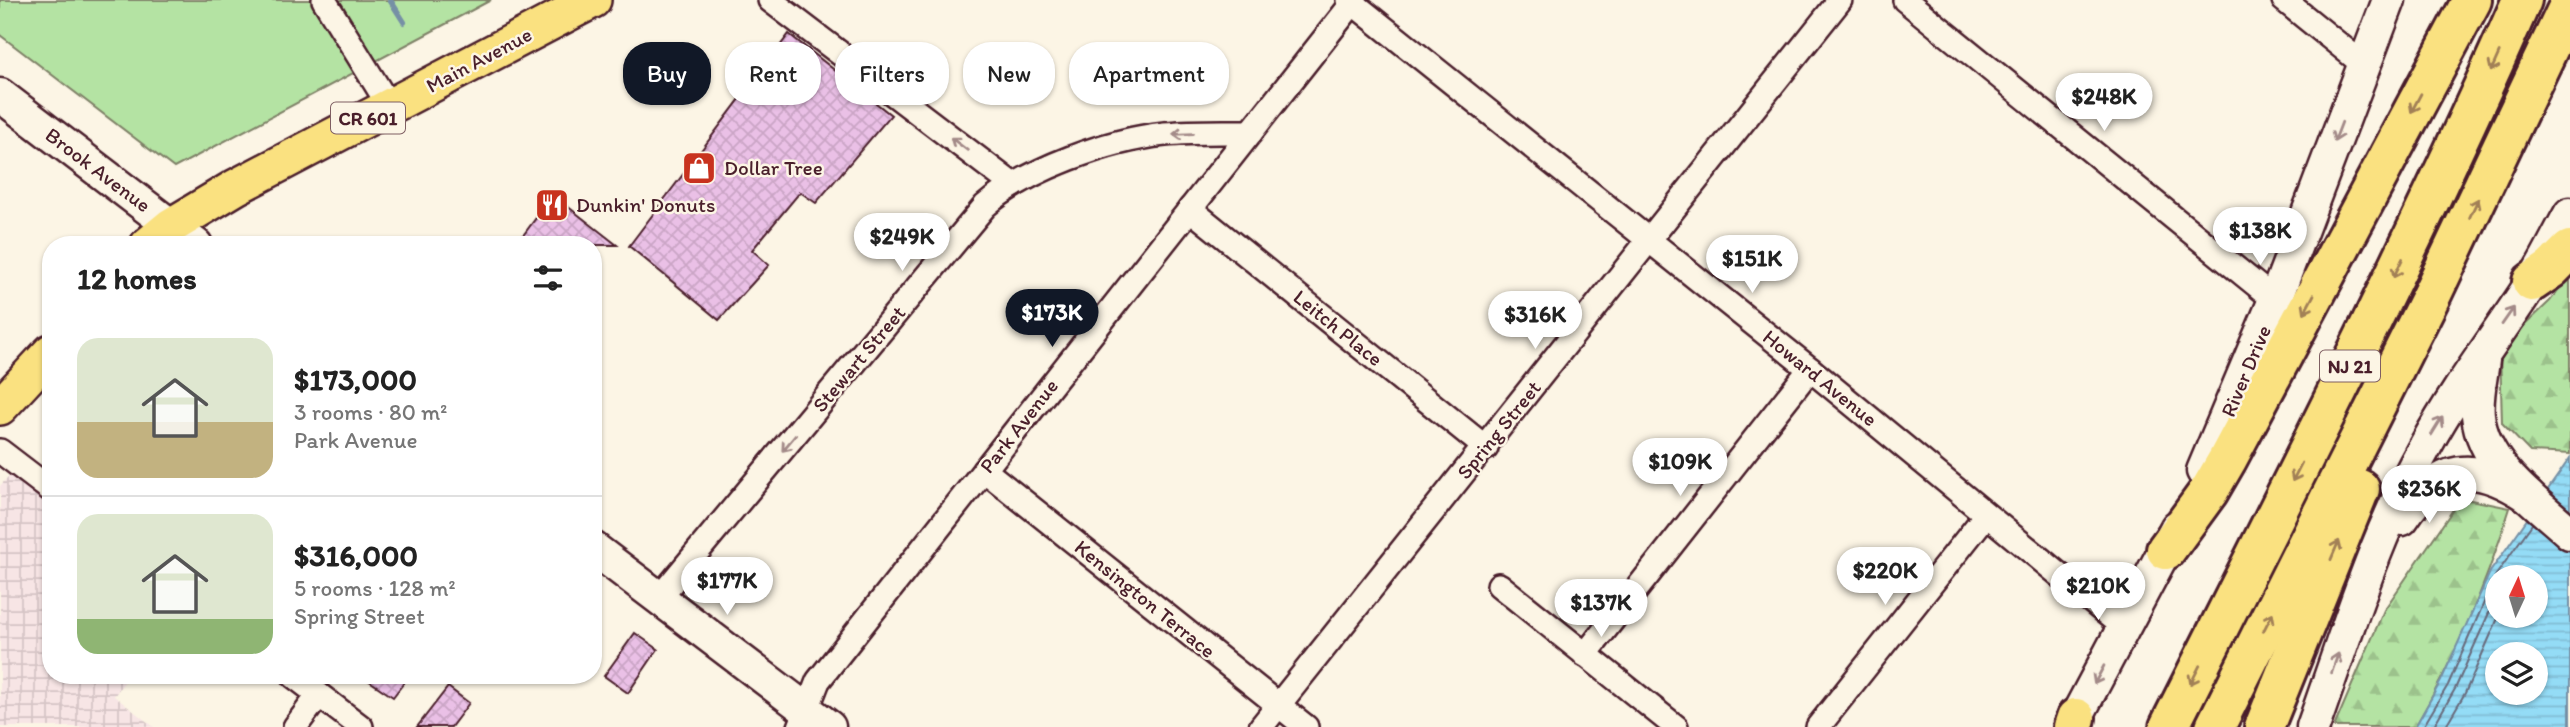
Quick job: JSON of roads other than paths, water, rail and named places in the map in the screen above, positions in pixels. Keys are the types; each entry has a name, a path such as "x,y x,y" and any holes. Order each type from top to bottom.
{"highway":[{"path":"2166,550 2209,491 2227,460 2472,0"},
{"name":"NJ 21","path":"2169,727 2390,284 2522,0"},
{"name":"NJ 21","path":"2215,727 2433,292 2570,3"},
{"path":"2532,282 2552,269 2570,250"},
{"path":"2264,727 2371,462 2433,292"}],"main road":[{"name":"Main Avenue","path":"176,236 236,187 593,0"},
{"name":"River Drive","path":"2074,724 2166,550 2225,422 2275,300 2389,0"},
{"name":"Brook Avenue","path":"0,95 168,236"},
{"path":"2313,727 2357,599 2426,443 2484,350 2532,282 2570,214"},
{"path":"2484,350 2478,413 2481,431 2500,465 2528,496 2570,533"},
{"path":"0,407 42,362"},
{"path":"2357,599 2410,507 2438,480 2456,473 2473,472 2492,476 2528,496"},
{"path":"602,555 812,721"}],"street":[{"path":"324,0 390,107"},
{"path":"770,0 1013,185"},
{"name":"Spring Street","path":"1261,727 1840,0"},
{"path":"1905,0 2275,300"},
{"path":"2284,0 2364,65"},
{"name":"Howard Avenue","path":"1352,1 1810,369 2124,628"},
{"name":"Park Avenue","path":"812,721 818,681 1352,1"},
{"name":"Stewart Street","path":"659,598 985,205 1013,185 1039,172 1122,143 1164,134 1251,132"},
{"name":"Leitch Place","path":"1190,209 1486,447"},
{"path":"1585,654 1810,369"},
{"path":"0,451 42,482"},
{"name":"Kensington Terrace","path":"984,470 1306,727"},
{"path":"1818,727 1986,515"},
{"path":"1499,585 1676,727"},
{"path":"305,684 361,727"},
{"path":"295,727 319,695"}],"water":[{"path":"2570,458 2570,727 2415,727 2441,681 2485,583 2485,628 2548,628 2548,565 2495,565"}],"waterway":[{"path":"390,0 404,22"}],"place":[{"name":"Dollar Tree","path":"699,168"},
{"name":"Dunkin' Donuts","path":"552,205"}]}
